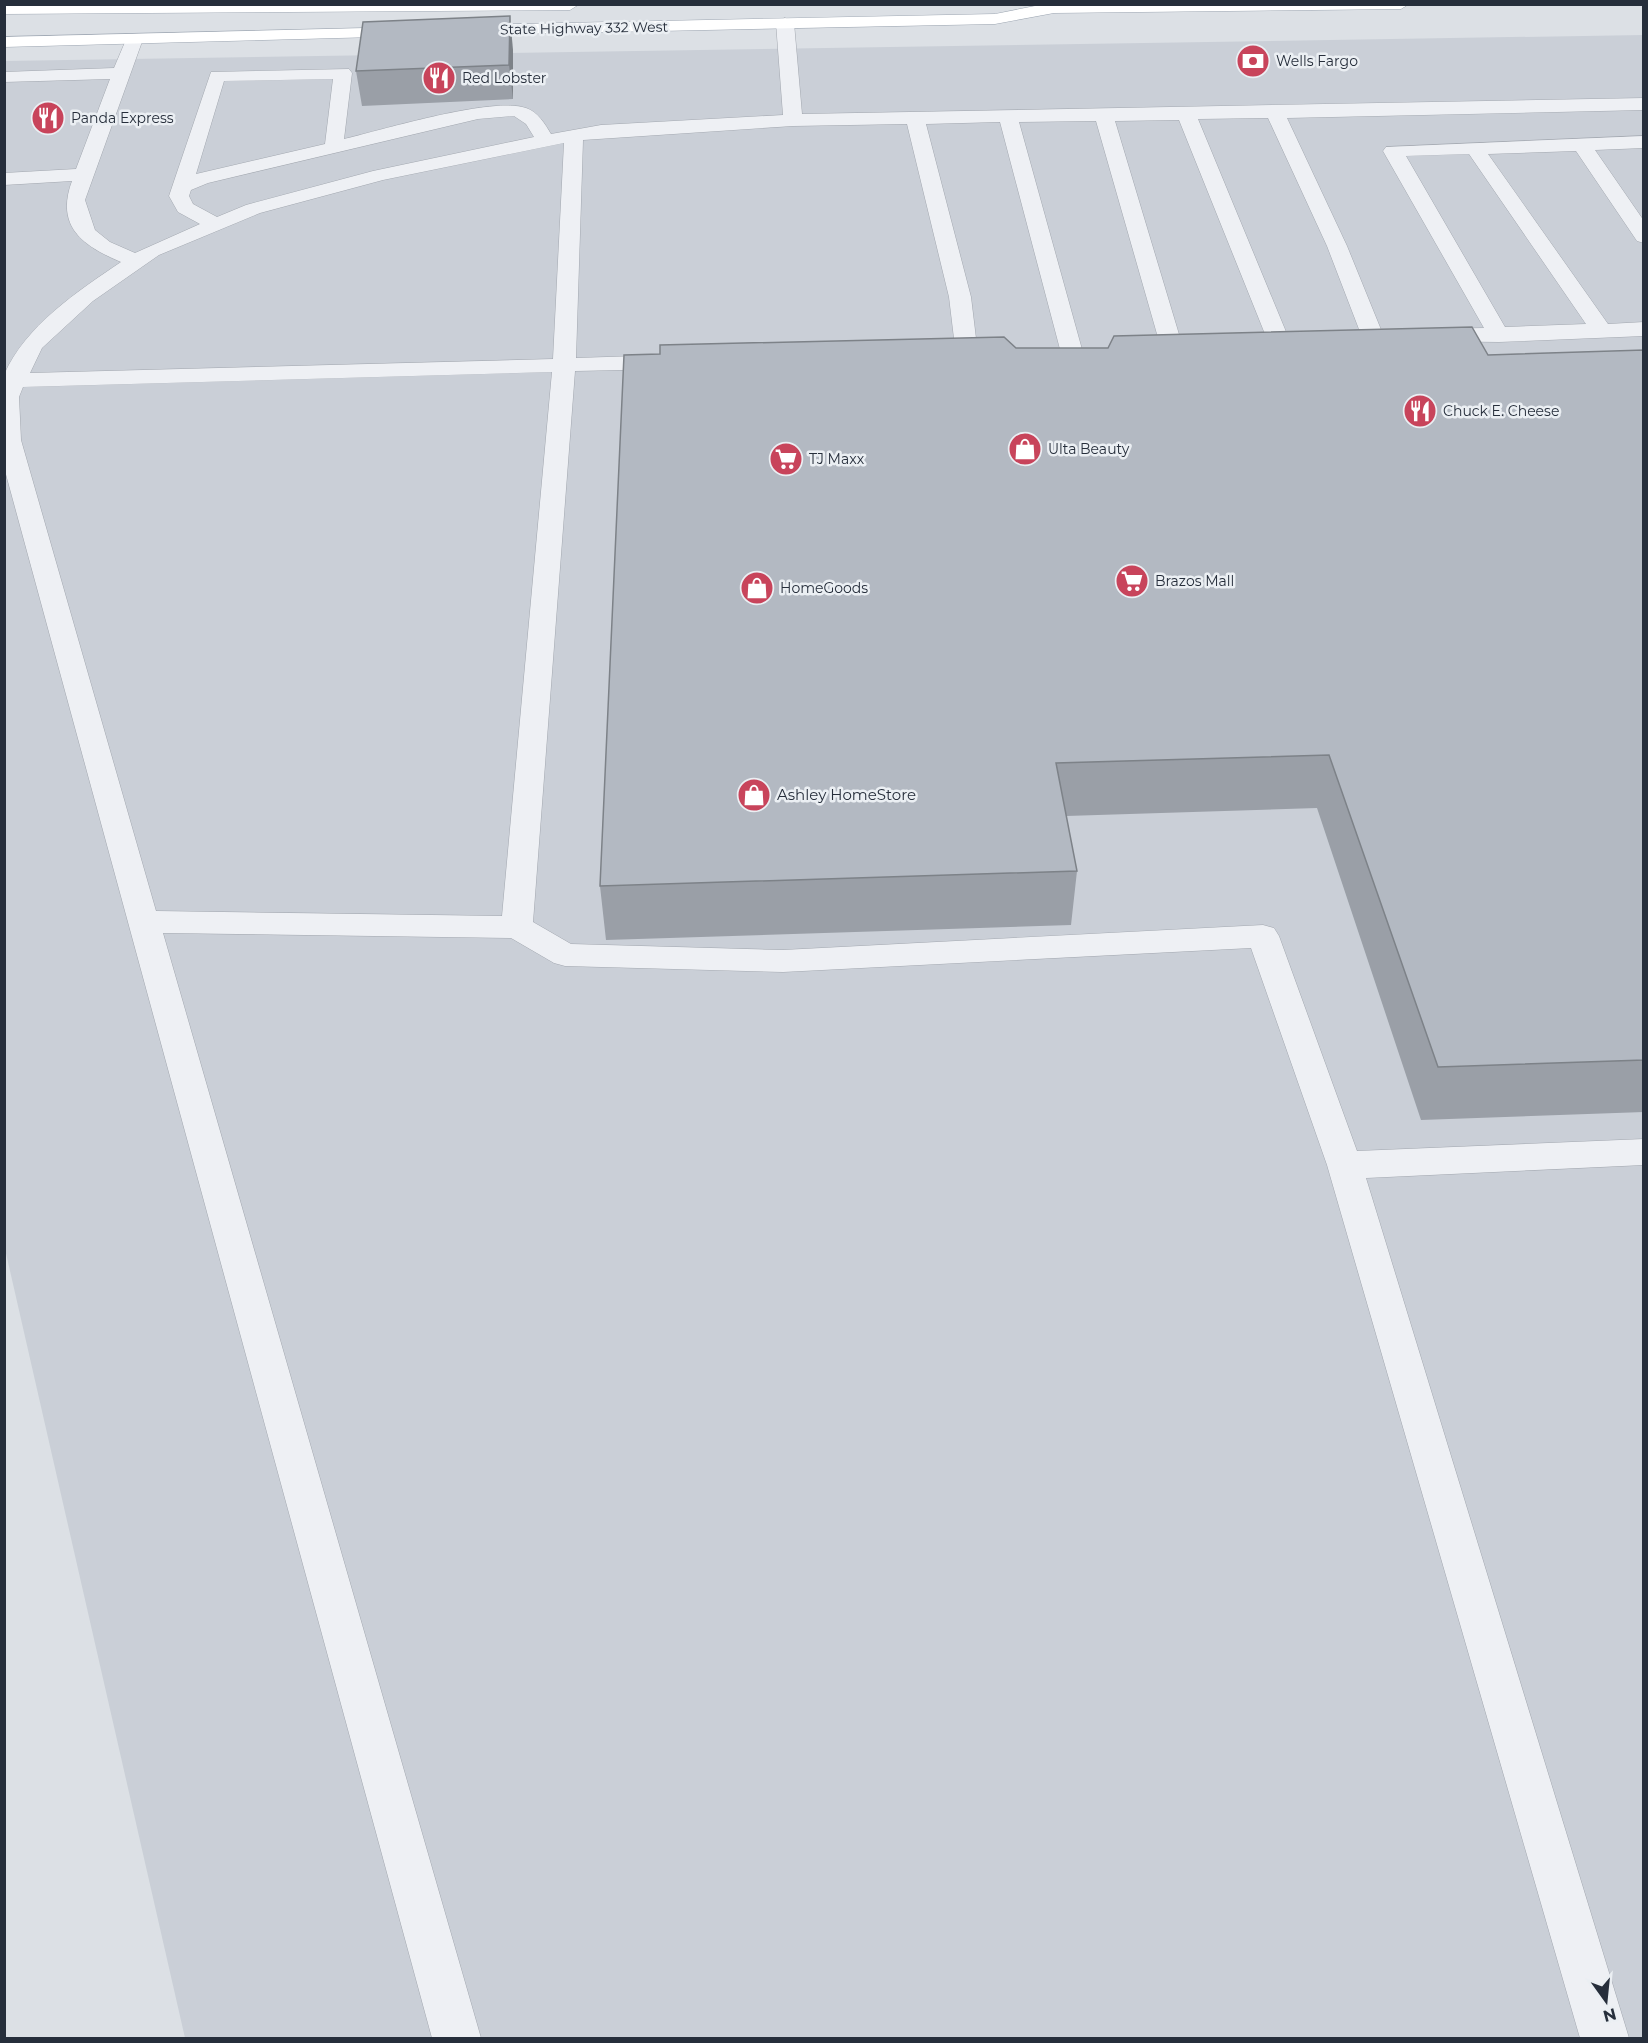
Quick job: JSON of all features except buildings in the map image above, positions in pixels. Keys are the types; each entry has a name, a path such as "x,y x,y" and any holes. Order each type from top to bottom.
{"main road":[{"name":"State Highway 332 West","path":"1030,4 1054,9"},
{"name":"State Highway 332 West","path":"453,31 995,20 1054,9 1401,4"},
{"name":"State Highway 332 West","path":"4,9 586,5"},
{"path":"4,42 429,32"}],"lane":[{"path":"785,23 793,120"},
{"path":"134,39 75,200 79,226 98,244 137,261"},
{"path":"4,78 120,73"},
{"path":"215,224 185,208 179,196 217,76 343,73 334,147"},
{"path":"456,2038 9,440 7,397 10,380 32,345 85,296 152,251 215,224 253,208 380,175 601,131 793,120 1186,113 1639,109"},
{"path":"183,186 201,179 478,113 525,111 533,118 546,141"},
{"path":"1369,111 1499,335"},
{"path":"1275,112 1337,246 1373,337"},
{"path":"1186,113 1267,339 1302,338"},
{"path":"1104,115 1170,342"},
{"path":"1008,117 1072,353"},
{"path":"915,118 960,297 967,355"},
{"path":"517,927 564,364 574,136"},
{"path":"1393,151 1644,142"},
{"path":"1582,145 1644,237"},
{"path":"1474,148 1602,330"},
{"path":"4,179 84,175"},
{"path":"1350,338 1644,329"},
{"path":"1049,353 1096,352"},
{"path":"943,356 990,354"},
{"path":"10,380 694,361"},
{"path":"144,922 517,927 565,955 783,961 1263,936 1345,1165 1605,2038"},
{"path":"1345,1165 1644,1152"}],"shaded area":[{"path":"1643,35 1643,2038 185,2038 5,1249 4,61"}],"place":[{"name":"Wells Fargo","path":"1253,61"},
{"name":"Red Lobster","path":"439,78"},
{"name":"Panda Express","path":"48,118"},
{"name":"Chuck E. Cheese","path":"1420,411"},
{"name":"Ulta Beauty","path":"1025,449"},
{"name":"TJ Maxx","path":"786,459"},
{"name":"Brazos Mall","path":"1132,581"},
{"name":"HomeGoods","path":"757,588"},
{"name":"Ashley HomeStore","path":"754,795"}]}
